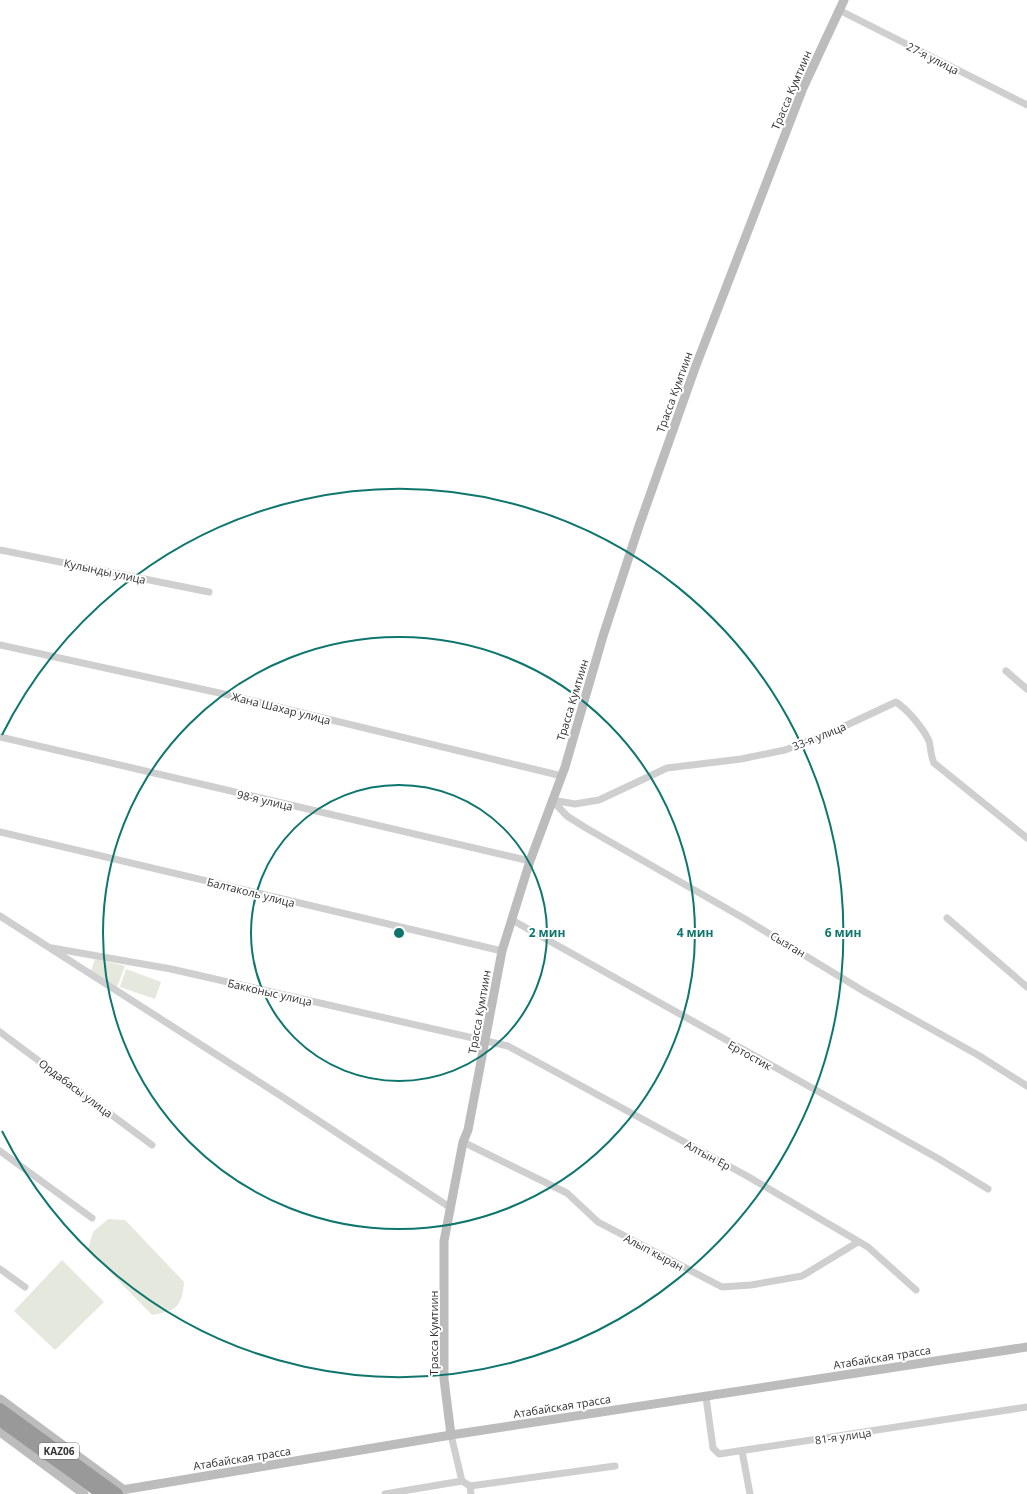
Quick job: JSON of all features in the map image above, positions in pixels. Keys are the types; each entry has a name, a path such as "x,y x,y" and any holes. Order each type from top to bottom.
{"highway":[{"name":"KАZ06","path":"0,1409 112,1493"},
{"name":"KАZ06","path":"0,1420 112,1493"}],"street":[{"name":"Трасса Кумтиин","path":"451,1436 444,1379 444,1240 463,1142 468,1130 486,1041 502,951 530,861 562,776 639,526 695,368 803,88 844,0"},
{"name":"27-я улица","path":"839,10 1027,105"},
{"name":"Кулынды улица","path":"0,550 209,592"},
{"name":"Жана Шахар улица","path":"0,645 233,696 562,776"},
{"path":"1006,671 1027,689"},
{"name":"33-я улица","path":"552,800 575,804 599,800 667,768 742,759 785,750 832,732 896,702 906,709 929,742 930,754 934,763 1027,838"},
{"name":"98-я улица","path":"0,737 530,861"},
{"name":"Сызган","path":"552,800 567,816 586,828 745,919 865,992 978,1055 1027,1086"},
{"name":"Балтаколь улица","path":"0,832 502,951"},
{"path":"0,916 52,948 451,1208"},
{"path":"947,918 1027,987"},
{"name":"Ертостик","path":"512,920 939,1159 988,1189"},
{"name":"Бакконыс улица","path":"52,948 171,969 486,1041"},
{"name":"Ордабасы улица","path":"0,1032 152,1145"},
{"name":"Алтын Ер","path":"486,1041 508,1046 747,1176 868,1248 916,1290"},
{"name":"Алып кыран","path":"463,1142 567,1193 598,1222 722,1287 751,1285 802,1276 858,1242"},
{"path":"0,1151 92,1218"},
{"path":"0,1269 25,1287"},
{"name":"Атабайская трасса","path":"112,1493 451,1436 1027,1347"},
{"name":"81-я улица","path":"706,1397 713,1448 719,1454 1027,1407"},
{"path":"0,1399 112,1493"},
{"path":"0,1432 84,1494"},
{"path":"451,1436 462,1482"},
{"path":"742,1451 750,1494"},
{"path":"385,1494 462,1482 470,1486 615,1466"},
{"path":"470,1486 471,1494"}],"shaded area":[{"path":"95,959 125,966 117,987 91,971"},
{"path":"126,969 161,982 155,999 120,987"},
{"path":"108,1219 125,1220 184,1282 182,1297 172,1309 167,1312 152,1315 88,1249 93,1232"},
{"path":"62,1260 104,1302 55,1350 14,1311"}]}
